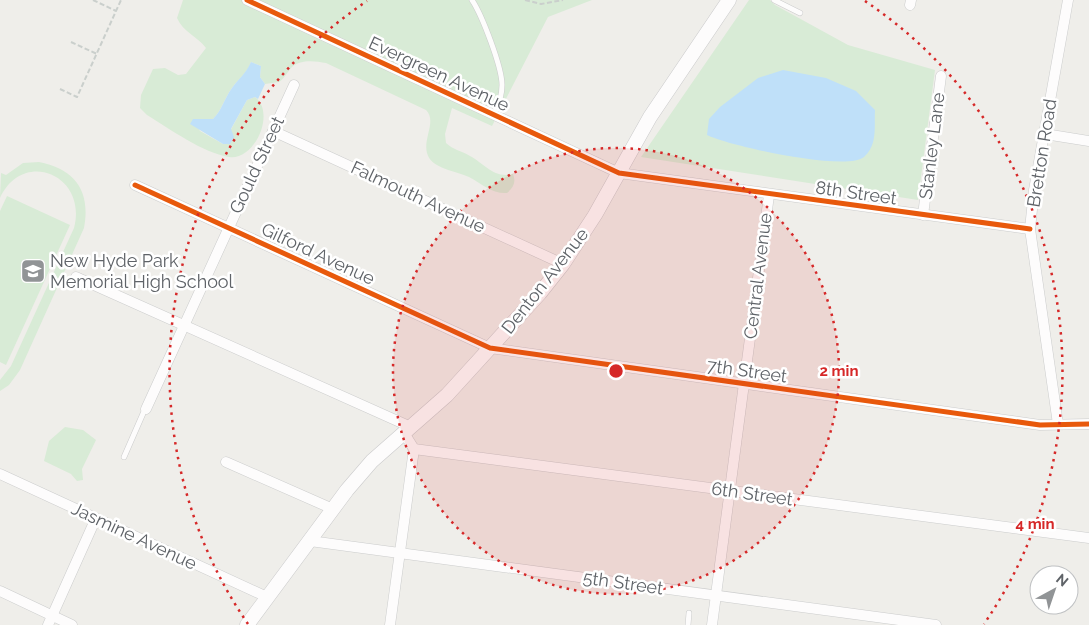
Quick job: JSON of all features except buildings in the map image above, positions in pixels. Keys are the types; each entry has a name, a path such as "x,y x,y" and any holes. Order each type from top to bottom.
{"main road":[{"name":"Denton Avenue","path":"247,625 333,509 372,461 447,395 563,264 596,215 650,117 729,0"}],"street":[{"name":"Evergreen Avenue","path":"247,0 619,173"},
{"name":"Bretton Road","path":"1058,424 1030,229 1034,190 1068,0"},
{"name":"Stanley Lane","path":"923,216 941,76"},
{"name":"Gould Street","path":"146,409 294,86"},
{"name":"Falmouth Avenue","path":"273,131 563,264"},
{"path":"1045,134 1089,141"},
{"name":"8th Street","path":"619,173 923,216 1030,229"},
{"name":"Gilford Avenue","path":"135,185 490,348"},
{"name":"Central Avenue","path":"712,625 769,195"},
{"path":"76,277 340,395 407,430 414,449 390,625"},
{"name":"7th Street","path":"490,348 1040,425 1089,424"},
{"name":"6th Street","path":"414,449 1089,538"},
{"path":"226,462 333,509"},
{"name":"Jasmine Avenue","path":"0,474 268,597"},
{"path":"50,620 96,518"},
{"name":"5th Street","path":"310,541 936,625"},
{"path":"0,592 50,620 72,625"}],"lane":[{"path":"472,0 490,42 502,83 500,102 494,115"},
{"path":"774,0 800,13"},
{"path":"124,457 146,409"},
{"path":"688,625 689,613"}],"path":[{"path":"93,0 116,11"},
{"path":"60,89 77,97 121,0"},
{"path":"525,0 541,4 563,0"},
{"path":"71,42 97,54"}],"green space":[{"path":"183,0 592,0 548,17 492,126 452,108 445,134 446,143 495,173 513,174 514,184 507,193 502,193 492,190 469,177 445,169 429,158 426,147 430,119 426,110 322,62 308,61 296,64 279,82 265,84 260,77 261,66 251,62 213,119 193,119 200,131 223,144 247,100 255,97 261,104 263,124 260,134 247,151 238,156 229,157 208,151 187,140 147,115 140,108 141,95 153,69 165,68 178,75 186,74 206,48 183,27 177,18"},
{"path":"749,0 770,0 775,5 848,45 935,70 918,200 641,157"},
{"path":"39,162 62,170 78,184 85,203 84,228 20,370 9,385 0,391 0,380 11,366 74,228 76,209 72,194 63,182 51,174 37,172 23,174 10,183 0,198 1,173 6,175 23,163"},
{"path":"7,196 70,225 6,365 0,362 0,211"},
{"path":"65,427 83,430 96,440 82,469 83,480 77,481 71,474 44,461 49,441"}],"water":[{"path":"251,62 261,66 260,77 265,84 258,99 255,97 247,100 231,129 234,137 230,144 223,144 190,124 193,119 213,119"},
{"path":"783,70 826,78 856,91 875,110 873,141 864,157 853,161 813,160 762,151 707,135 709,119 720,107 758,78"}],"cycle path":[{"path":"247,0 619,173 1030,229"},
{"path":"135,185 490,348 1040,425 1089,424"}],"place":[{"name":"New Hyde Park Memorial High School","path":"33,271"}]}
